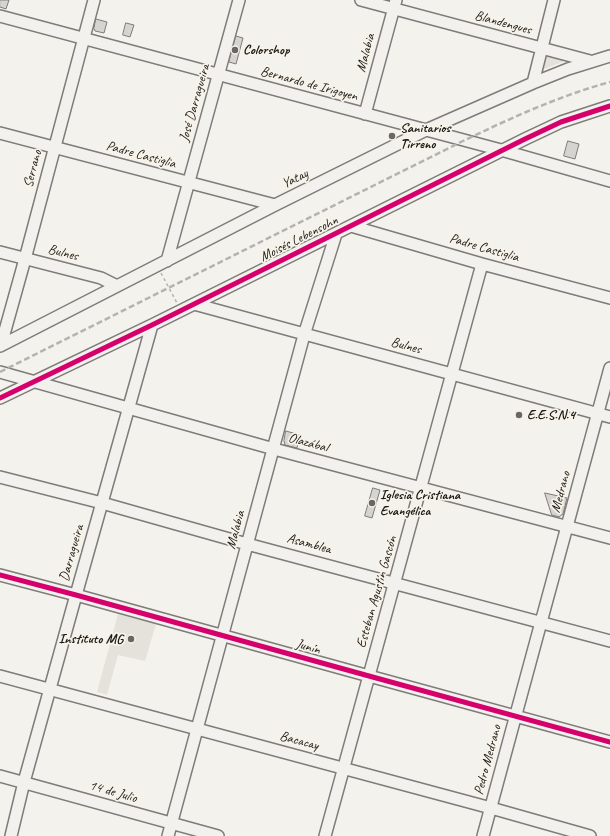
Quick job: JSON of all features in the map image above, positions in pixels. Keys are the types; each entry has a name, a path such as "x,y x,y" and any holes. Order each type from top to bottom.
{"street":[{"name":"Serrano","path":"0,346 25,259 94,0"},
{"name":"José Darragueira","path":"162,263 188,183 239,0"},
{"name":"Blandengues","path":"361,0 395,4 541,49 590,62"},
{"path":"533,83 554,0"},
{"name":"Malabia","path":"365,114 395,4"},
{"name":"Bernardo de Irigoyen","path":"0,16 502,150 610,181"},
{"name":"Yatay","path":"0,346 275,205 426,130 533,83 568,69 610,56"},
{"name":"Moisés Lebensohn","path":"0,398 181,311 502,150 561,122 610,106"},
{"name":"Padre Castiglia","path":"0,133 275,205"},
{"name":"Padre Castiglia","path":"351,226 482,264 610,298"},
{"name":"Malabia","path":"168,836 304,335 336,234"},
{"name":"Bulnes","path":"0,252 101,278 117,286"},
{"name":"Esteban Agustín Gascón","path":"325,836 482,264"},
{"name":"Bulnes","path":"194,304 610,417"},
{"name":"Darragueira","path":"11,836 24,782 152,325"},
{"name":"Medrano","path":"540,623 568,526 610,368"},
{"name":"Olazábal","path":"0,372 31,382 274,449 610,538"},
{"name":"Asamblea","path":"0,477 102,503 247,544 610,642"},
{"name":"Junín","path":"0,575 610,742"},
{"name":"Pedro Medrano","path":"483,836 540,623"},
{"name":"Bacacay","path":"0,676 590,836"},
{"name":"14 de Julio","path":"0,776 218,836"}],"path":[{"path":"162,263 181,311"}],"shaded area":[{"path":"545,55 567,60 540,71"},
{"name":"Instituto MG","path":"118,614 156,624 145,661 118,655 107,695 97,692"}],"building":[{"path":"0,0 9,0 6,9 0,7"},
{"path":"96,19 107,22 104,33 95,31"},
{"path":"126,23 134,25 130,37 123,35"},
{"name":"Colorshop","path":"236,36 243,38 236,64 229,62"},
{"path":"568,141 579,144 575,159 564,156"},
{"path":"286,431 300,435 297,448 285,445 284,441"},
{"name":"Iglesia Cristiana Evangélica","path":"373,488 380,490 372,518 365,516"},
{"path":"545,493 567,498 563,514 559,517 552,515"}],"railway":[{"path":"0,372 481,132 572,94 610,82"}],"cycle path":[{"path":"0,398 152,325 525,139 561,122 610,106"},
{"path":"0,575 610,742"}],"place":[{"name":"Colorshop","path":"235,50"},
{"name":"Sanitarios Tirreno","path":"392,136"},
{"name":"E.E.S.N.4","path":"519,415"},
{"name":"Iglesia Cristiana Evangélica","path":"372,503"},
{"name":"Instituto MG","path":"131,639"}]}
